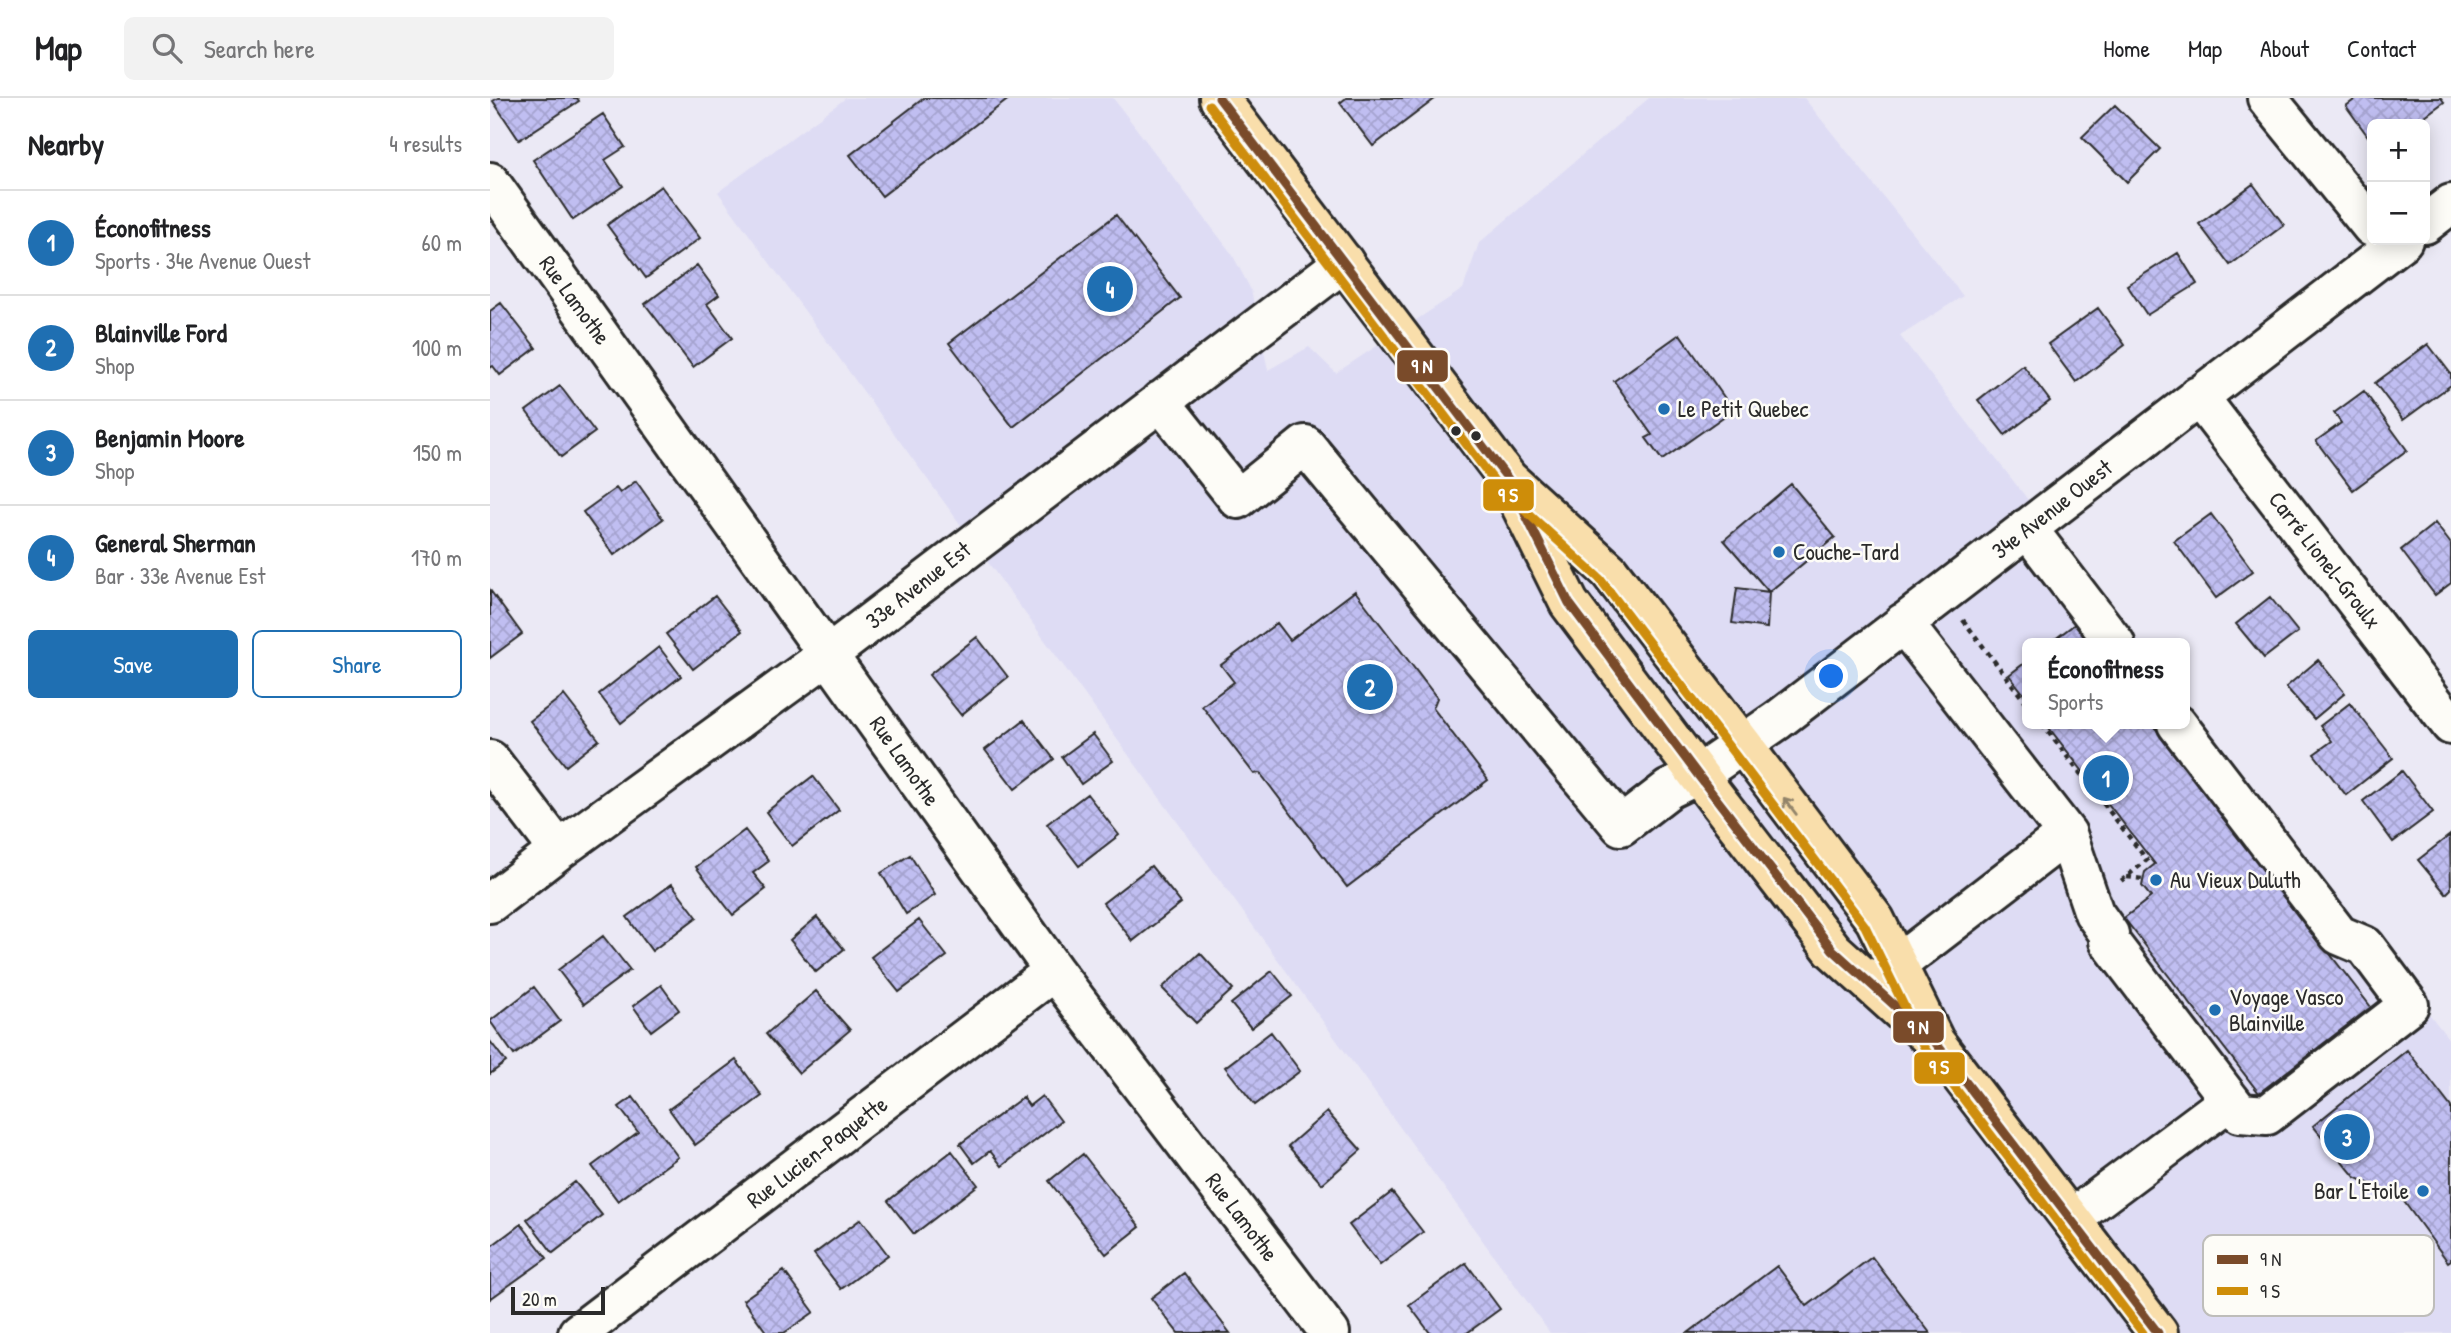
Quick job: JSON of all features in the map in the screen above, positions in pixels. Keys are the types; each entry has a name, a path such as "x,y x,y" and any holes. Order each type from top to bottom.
{"main road":[{"path":"1219,98 1508,479 1609,571 1743,745 1875,920 1884,975"},
{"path":"1508,479 1569,603 1698,775 1833,950 1884,975 2158,1333"}],"street":[{"path":"2267,98 2367,216"},
{"name":"Rue Lamothe","path":"490,182 1054,971 1330,1333"},
{"path":"2430,220 2451,204"},
{"name":"34e Avenue Ouest","path":"1160,401 1238,499 1305,445 1621,826 1669,789 1698,775 1743,745 1903,624 2198,396 2380,245"},
{"name":"33e Avenue Est","path":"490,903 829,654 1343,262"},
{"name":"Carré Lionel-Groulx","path":"2198,396 2451,725"},
{"path":"2026,528 2111,638"},
{"path":"1903,624 2067,834 2094,913 2109,934 2109,941 2240,1113 2267,1115 2409,1005 2365,946 2339,935 2181,729"},
{"path":"490,760 559,850"},
{"path":"1884,975 2067,834"},
{"name":"Rue Lucien-Paquette","path":"578,1333 1054,971"},
{"path":"2071,1219 2230,1100"}],"path":[{"path":"1961,618 2022,695"},
{"path":"2048,729 2149,859 2119,883"},
{"path":"2127,876 2143,879"}],"shaded area":[{"path":"846,98 1113,98 1232,254 1251,290 1268,370 1309,347 1336,373 1463,289 1479,243 1649,98 1804,98 1963,296 1900,336 2136,638 2022,638 2022,729 2190,729 2190,707 2451,1042 2451,1333 1550,1333 718,192"}],"building":[{"path":"498,98 577,98 579,101 519,140 493,101"},
{"path":"924,98 1010,98 882,196 850,155"},
{"path":"1346,98 1436,98 1373,146 1340,103"},
{"path":"2357,98 2441,98 2444,102 2421,119 2367,119 2367,135 2346,106"},
{"path":"2115,105 2160,149 2127,182 2082,137"},
{"path":"603,114 625,147 605,160 623,186 573,220 533,160"},
{"path":"2253,184 2284,225 2230,265 2199,224"},
{"path":"661,186 700,238 646,278 607,225"},
{"path":"1116,215 1180,298 1013,427 949,343"},
{"path":"2178,253 2197,284 2147,315 2127,285"},
{"path":"697,265 719,295 707,304 732,338 693,367 645,304"},
{"path":"501,303 536,348 500,375 493,366 490,368 490,311"},
{"path":"2098,308 2125,345 2076,382 2048,344"},
{"path":"1680,334 1733,410 1662,460 1646,438 1652,435 1614,381"},
{"path":"2428,344 2451,374 2451,385 2403,420 2375,383"},
{"path":"2023,365 2050,401 2005,435 1978,400"},
{"path":"560,386 595,432 561,457 526,411"},
{"path":"2364,391 2407,450 2353,490 2316,441 2341,423 2334,413"},
{"path":"636,481 663,519 614,555 583,512 616,488 620,493"},
{"path":"1791,484 1835,537 1769,592 1724,540"},
{"path":"2211,514 2253,571 2216,598 2174,541"},
{"path":"2435,523 2451,544 2451,583 2435,595 2401,550"},
{"path":"1737,588 1769,592 1767,628 1732,623"},
{"path":"490,590 522,634 490,658"},
{"path":"1355,591 1437,698 1433,708 1488,780 1347,887 1260,773 1254,774 1202,706 1234,682 1221,665 1277,623 1290,640"},
{"path":"715,596 742,631 693,669 666,634"},
{"path":"2270,597 2298,632 2264,658 2236,624"},
{"path":"2075,624 2086,638 2057,638"},
{"path":"977,637 1008,677 961,715 929,675"},
{"path":"659,647 681,676 621,723 599,694"},
{"path":"2318,660 2345,693 2314,719 2286,687"},
{"path":"2022,665 2022,692 2009,675"},
{"path":"564,695 599,740 566,766 530,721"},
{"path":"2350,703 2393,758 2346,795 2314,754 2332,741 2320,726"},
{"path":"1024,720 1054,759 1015,789 985,750"},
{"path":"2050,729 2156,729 2371,1007 2259,1093 2124,918 2151,897 2142,886 2145,872 2155,864"},
{"path":"1093,734 1113,761 1081,784 1062,757"},
{"path":"2402,771 2433,812 2393,842 2363,801"},
{"path":"813,776 839,810 792,846 766,812"},
{"path":"1087,794 1119,835 1079,866 1047,824"},
{"path":"745,830 769,861 753,873 766,889 733,915 696,867"},
{"path":"2450,835 2451,889 2446,894 2418,860"},
{"path":"910,855 935,895 906,914 881,873"},
{"path":"1151,866 1181,903 1133,941 1103,903"},
{"path":"672,884 697,917 652,951 627,917"},
{"path":"817,917 844,949 816,972 790,940"},
{"path":"919,920 947,956 899,992 871,957"},
{"path":"603,936 630,970 584,1004 558,970"},
{"path":"1200,953 1233,989 1196,1023 1162,988"},
{"path":"1272,971 1292,996 1251,1028 1231,1004"},
{"path":"661,985 679,1010 651,1031 633,1006"},
{"path":"534,987 560,1021 514,1055 490,1021"},
{"path":"816,991 850,1030 799,1073 766,1034"},
{"path":"1271,1032 1300,1071 1255,1105 1225,1067"},
{"path":"490,1041 506,1062 490,1074"},
{"path":"2407,1050 2451,1107 2451,1260 2448,1262 2434,1243 2434,1235 2428,1235 2402,1199 2355,1177 2313,1126"},
{"path":"736,1060 762,1096 695,1145 669,1109"},
{"path":"1042,1096 1061,1121 1002,1166 990,1151 974,1163 960,1144 1023,1097 1029,1106"},
{"path":"633,1097 678,1157 618,1201 592,1166 638,1132 619,1107"},
{"path":"1327,1112 1361,1150 1322,1184 1288,1146"},
{"path":"952,1151 978,1185 914,1234 888,1201"},
{"path":"1083,1154 1140,1227 1106,1254 1049,1181"},
{"path":"575,1182 602,1215 553,1253 527,1219"},
{"path":"1392,1192 1423,1232 1380,1265 1349,1225"},
{"path":"861,1219 888,1255 841,1289 814,1254"},
{"path":"521,1224 547,1258 490,1299 490,1247"},
{"path":"1872,1257 1930,1333 1688,1333 1777,1266 1807,1306"},
{"path":"1466,1263 1500,1309 1467,1333 1430,1333 1409,1305"},
{"path":"784,1271 814,1312 784,1333 767,1333 743,1300"},
{"path":"1184,1273 1230,1333 1178,1333 1151,1298"}],"transit line":[{"path":"1219,98 1508,479 1569,603 1698,775 1833,950 1935,1042 2158,1333"},
{"path":"1209,105 1498,486 1600,579 1733,752 1865,926 1925,1049 2143,1333"}],"place":[{"name":"General Sherman","path":"1110,289"},
{"name":"Le Petit Quebec","path":"1664,409"},
{"name":"Couche-Tard","path":"1779,552"},
{"name":"Blainville Ford","path":"1370,687"},
{"name":"Éconofitness","path":"2106,778"},
{"name":"Au Vieux Duluth","path":"2156,880"},
{"name":"Voyage Vasco Blainville","path":"2215,1010"},
{"name":"Benjamin Moore","path":"2347,1137"},
{"name":"Bar L'Etoile","path":"2423,1191"}]}
